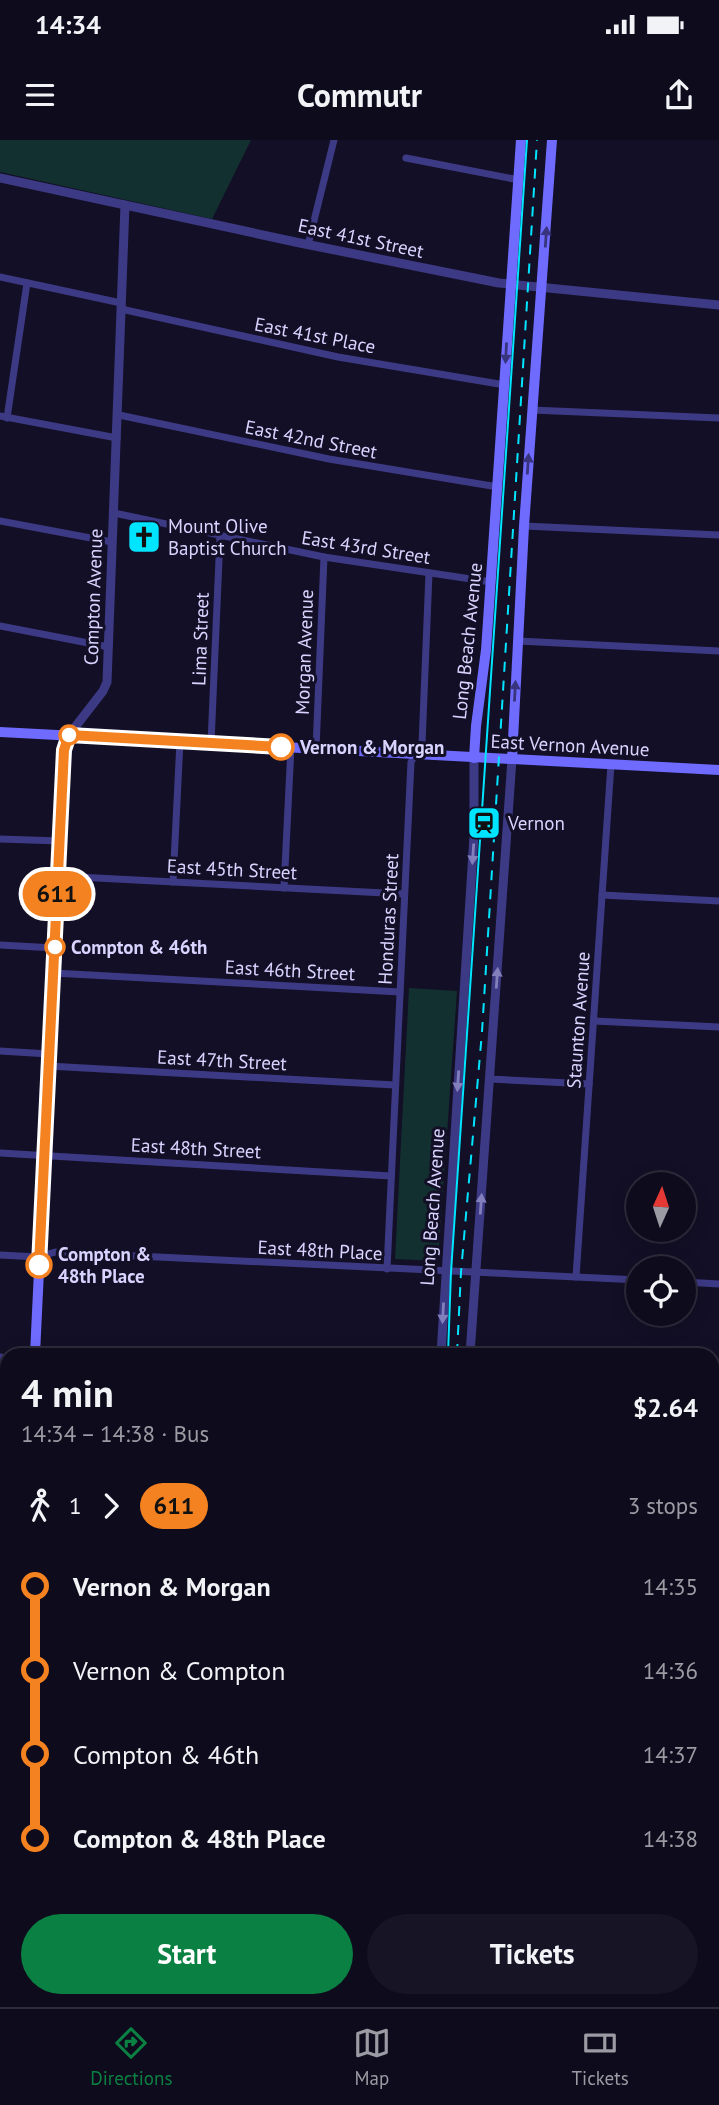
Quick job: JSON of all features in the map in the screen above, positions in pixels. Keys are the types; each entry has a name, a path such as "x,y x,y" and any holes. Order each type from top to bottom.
{"main road":[{"name":"Long Beach Avenue","path":"474,758 491,582 521,140"},
{"path":"512,760 524,526 552,140"},
{"name":"East Vernon Avenue","path":"0,732 719,770"},
{"name":"Compton Avenue","path":"35,1348 64,750 69,735"}],"street":[{"path":"308,245 334,140"},
{"path":"406,158 519,180"},
{"name":"East 41st Street","path":"0,178 308,245 510,285 719,305"},
{"name":"Compton Avenue","path":"69,735 106,686 125,205"},
{"name":"East 41st Place","path":"0,277 338,357 505,385"},
{"path":"27,283 3,417 117,438"},
{"path":"532,410 719,418"},
{"name":"East 42nd Street","path":"118,415 329,459 498,487"},
{"name":"East 43rd Street","path":"114,513 324,557 491,582"},
{"path":"0,521 112,542"},
{"path":"524,526 719,535"},
{"name":"Lima Street","path":"211,743 220,536"},
{"name":"Morgan Avenue","path":"316,749 324,557"},
{"name":"Honduras Street","path":"387,1269 411,762 422,744 429,573"},
{"path":"0,626 108,647"},
{"path":"518,641 719,651"},
{"path":"173,882 180,741"},
{"path":"284,888 292,747"},
{"name":"Long Beach Avenue","path":"441,1348 474,836 474,758"},
{"path":"470,1348 512,760"},
{"name":"Staunton Avenue","path":"576,1277 611,764"},
{"path":"0,839 60,841"},
{"name":"East 45th Street","path":"58,876 404,894"},
{"path":"602,895 719,901"},
{"path":"0,945 55,948"},
{"name":"East 46th Street","path":"53,973 400,992"},
{"path":"594,1021 719,1027"},
{"path":"0,1051 49,1054"},
{"name":"East 47th Street","path":"48,1066 395,1085"},
{"path":"490,1079 589,1084"},
{"name":"East 48th Street","path":"0,1153 391,1176"},
{"name":"East 48th Place","path":"0,1255 39,1257 55,1252 626,1279"},
{"path":"696,1283 719,1284"}],"green space":[{"path":"0,140 251,140 212,219 0,172"},
{"path":"409,988 457,991 438,1261 395,1259"}],"tram line":[{"path":"448,1348 451,1272 527,140"}],"railway":[{"path":"457,1348 461,1272 482,1032 537,140"}],"bus line":[{"name":"611","path":"39,1265 64,750 69,735 281,747"}],"place":[{"name":"Mount Olive Baptist Church","path":"144,537"},
{"name":"Vernon & Morgan","path":"281,747"},
{"name":"Vernon","path":"484,823"},
{"name":"Compton & 46th","path":"55,947"},
{"name":"Compton & 48th Place","path":"39,1265"}]}
